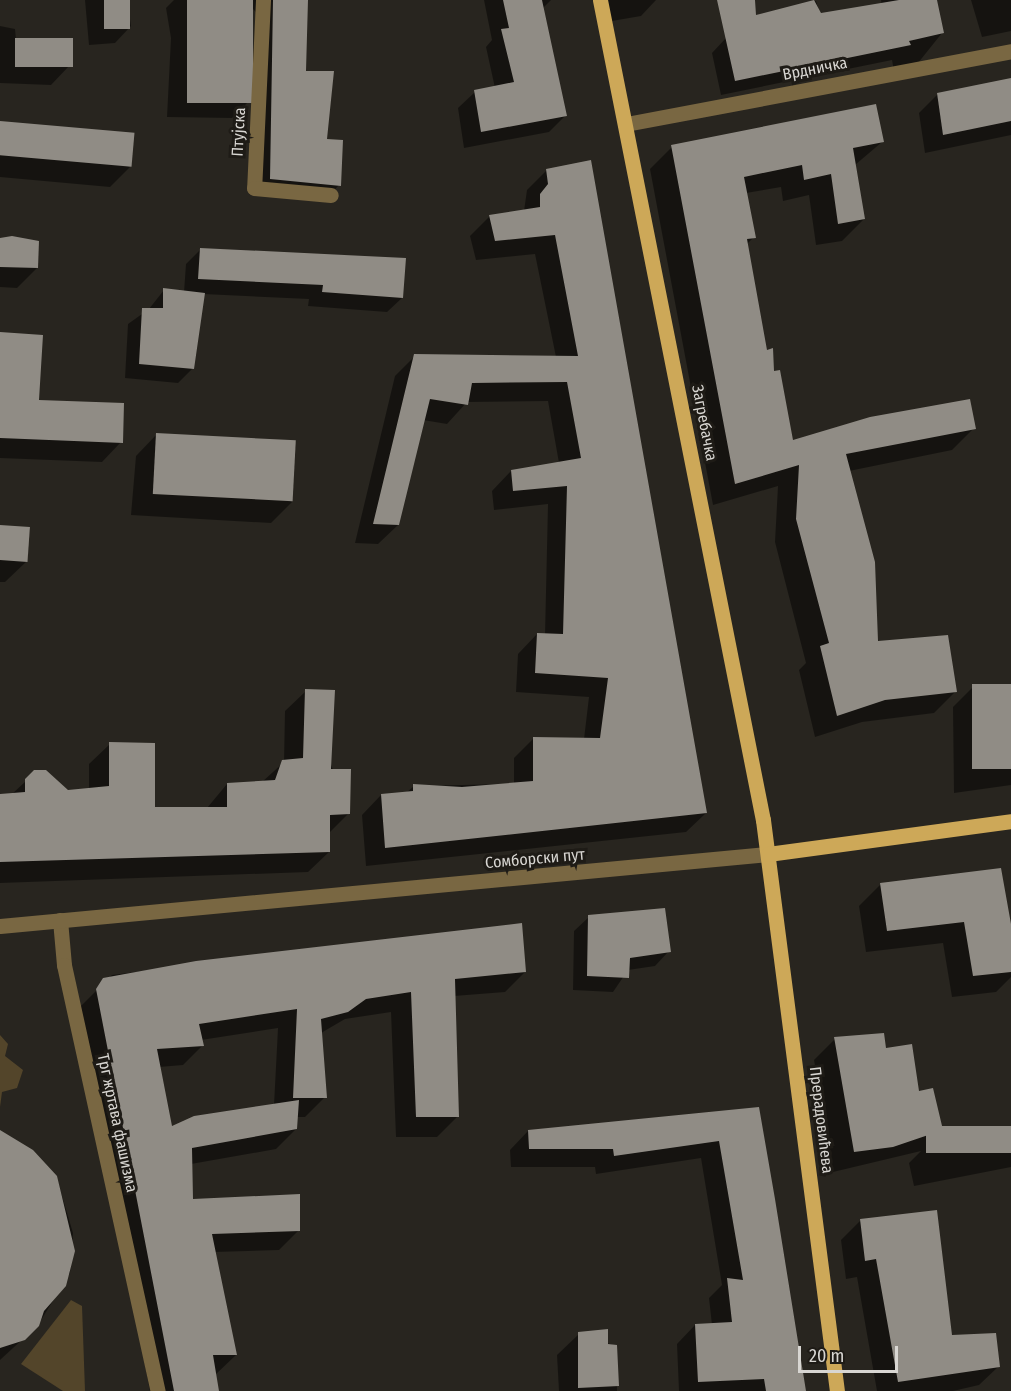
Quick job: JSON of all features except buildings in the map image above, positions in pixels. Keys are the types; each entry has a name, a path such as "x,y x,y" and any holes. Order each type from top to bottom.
{"main road":[{"name":"Загребачка","path":"600,0 768,854"},
{"name":"Сомборски пут","path":"768,854 1011,821"},
{"name":"Прерадовићева","path":"768,854 837,1391"}],"street":[{"name":"Птујска","path":"263,0 254,188 331,195"},
{"name":"Врдничка","path":"626,124 1011,51"},
{"name":"Сомборски пут","path":"60,921 768,854"},
{"path":"0,926 60,921"},
{"name":"Трг жртава фашизма","path":"60,921 64,965 158,1391"}],"shaded area":[{"path":"0,1035 8,1044 5,1056 23,1070 17,1088 2,1092 0,1107"},
{"path":"71,1300 82,1306 85,1391 63,1391 21,1364"}]}
